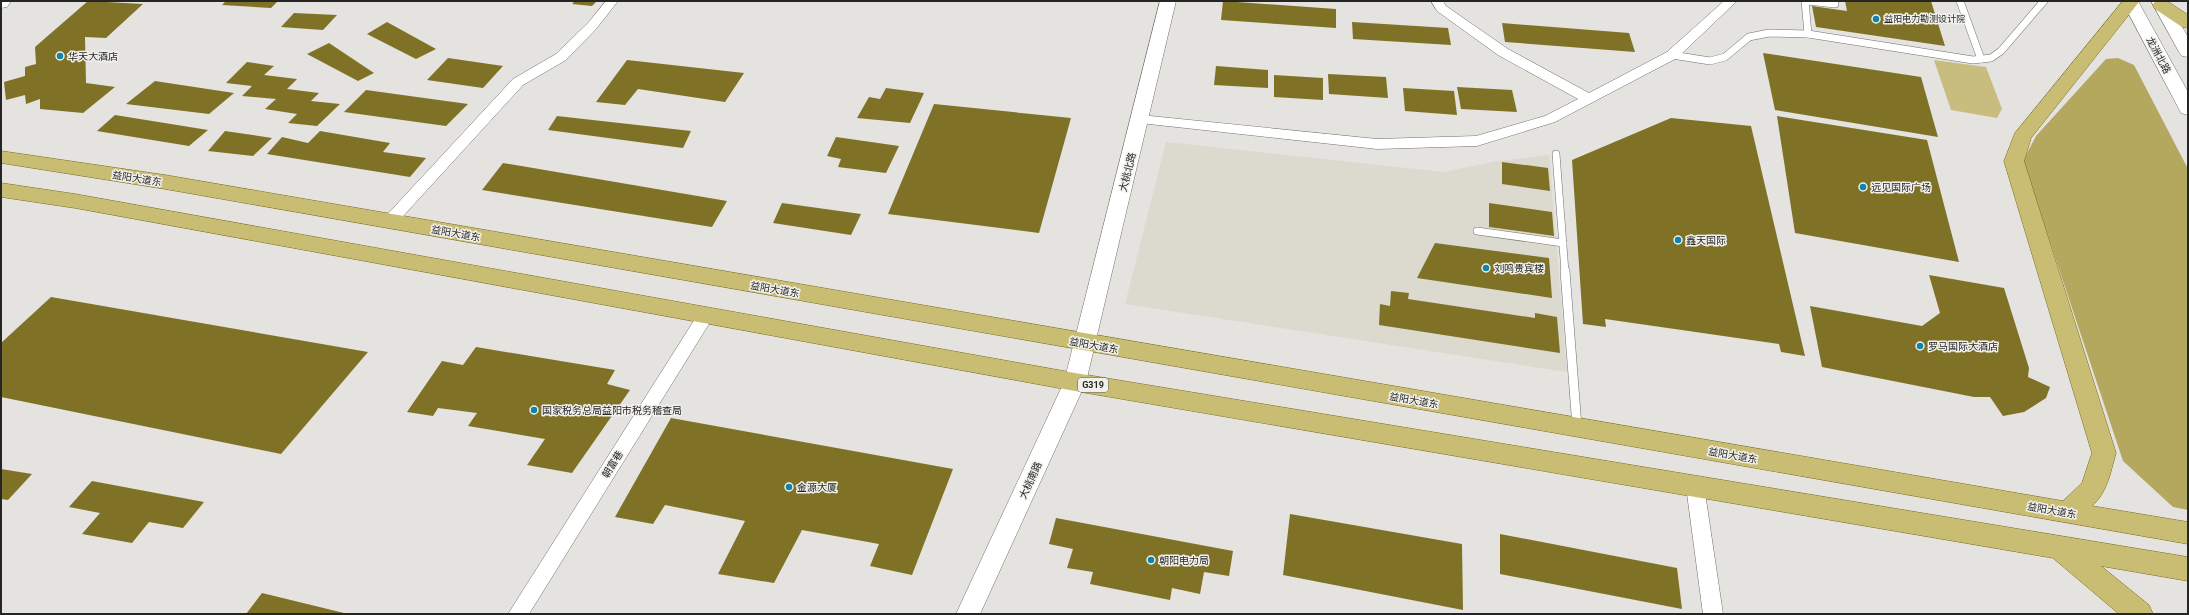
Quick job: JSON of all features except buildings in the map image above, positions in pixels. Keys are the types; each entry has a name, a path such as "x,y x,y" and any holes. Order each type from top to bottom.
{"main road":[{"path":"2068,512 2093,489 2104,453 2014,161 2022,136 2131,1"},
{"name":"龙洲北路","path":"2131,1 2188,108"},
{"path":"2160,3 2188,23"},
{"path":"2160,3 2188,52"},
{"name":"益阳大道东","path":"1,157 165,182 1085,344 2188,533"},
{"name":"G319","path":"1,190 75,201 1075,382 2188,569"},
{"path":"2059,548 2139,614"}],"street":[{"path":"390,221 518,82 560,57 592,26 612,1"},
{"name":"大桃北路","path":"1085,344 1168,1"},
{"path":"1437,1 1441,8 1503,52 1589,100"},
{"path":"1140,119 1377,144 1477,141 1550,120 1672,55 1731,1"},
{"name":"朝富巷","path":"518,614 706,315"},
{"name":"大桃南路","path":"968,614 1075,382 1085,344"},
{"path":"1695,486 1713,614"}],"lane":[{"path":"1808,34 1806,1 1835,4 1834,1"},
{"path":"1960,1 1981,59"},
{"path":"1672,55 1710,61 1725,57 1749,37 1769,33 1808,34 1973,60 1991,58 2001,51 2044,1"},
{"path":"1556,154 1577,428"},
{"path":"1477,231 1563,243"}],"shaded area":[{"path":"2118,58 2134,65 2188,169 2188,510 2173,507 2123,461 2023,161 2036,136 2106,59"},
{"path":"1934,60 1986,67 2002,109 1997,118 1951,110"},
{"path":"1166,142 1444,172 1497,161 1549,155 1567,372 1125,304"}],"place":[{"name":"益阳电力勘测设计院","path":"1876,19"},
{"name":"华天大酒店","path":"60,56"},
{"name":"远见国际广场","path":"1863,187"},
{"name":"鑫天国际","path":"1678,240"},
{"name":"刘鸣贵宾楼","path":"1486,268"},
{"name":"罗马国际大酒店","path":"1920,346"},
{"name":"国家税务总局益阳市税务稽查局","path":"534,410"},
{"name":"金源大厦","path":"789,487"},
{"name":"朝阳电力局","path":"1151,560"}]}
